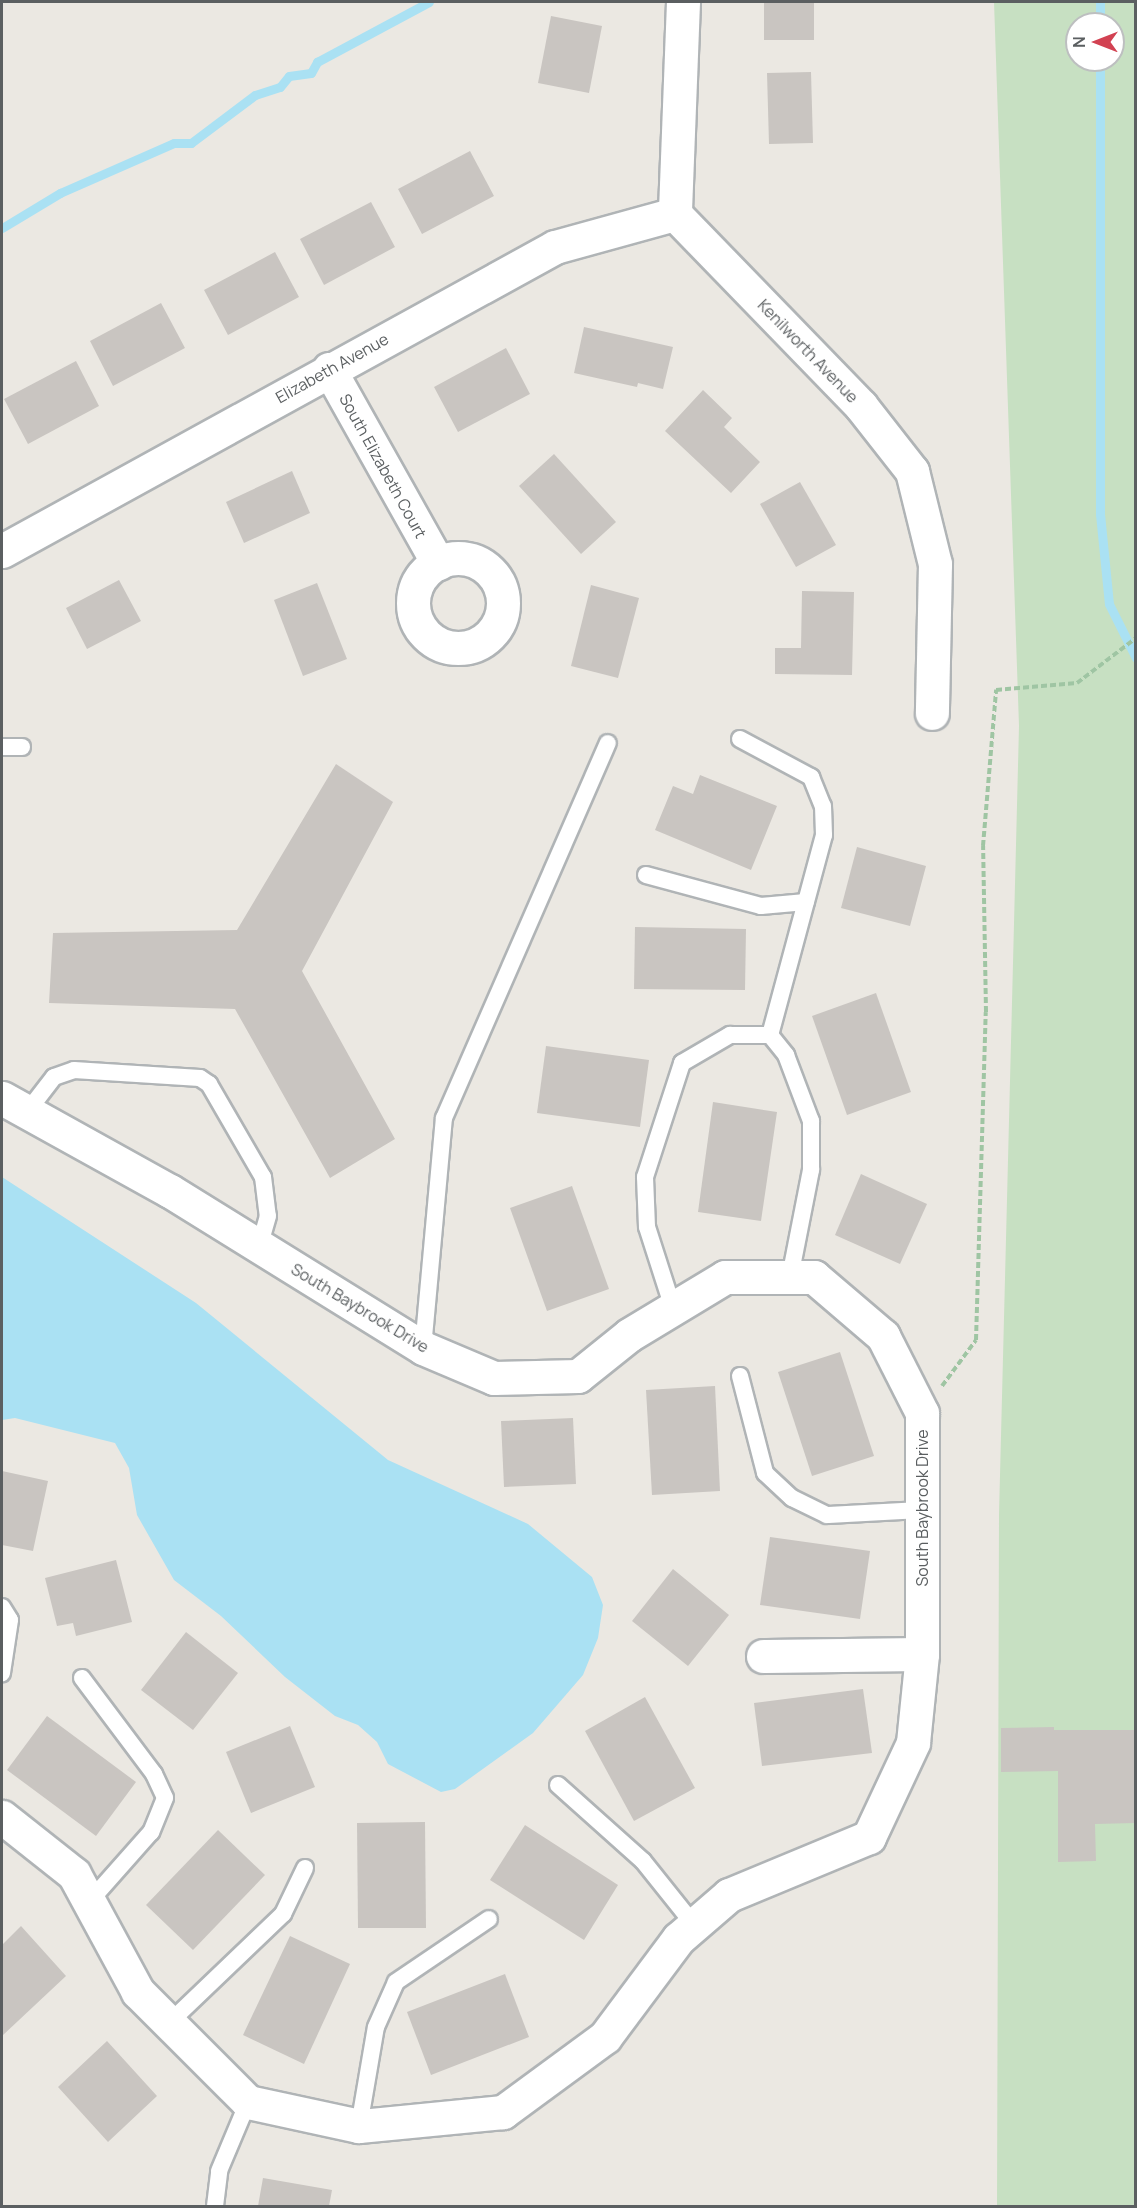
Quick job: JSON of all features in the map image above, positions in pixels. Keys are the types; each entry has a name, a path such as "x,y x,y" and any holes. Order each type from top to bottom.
{"street":[{"path":"675,214 683,2"},
{"name":"Elizabeth Avenue","path":"2,550 555,247 675,214"},
{"name":"Kenilworth Avenue","path":"675,214 861,406 912,471 935,564 932,713"},
{"name":"South Elizabeth Court","path":"329,369 438,563"},
{"name":"South Baybrook Drive","path":"14,1105 170,1191 423,1348 494,1378 578,1376 629,1335 725,1277 814,1276 883,1336 922,1413 922,1654 913,1743 869,1837 729,1895 678,1939 605,2037 503,2112 359,2126 248,2103"},
{"path":"763,1656 922,1654"},
{"path":"2,1817 74,1874 138,1992 248,2103"}],"lane":[{"path":"740,740 811,777 823,806 824,835 770,1035"},
{"path":"423,1348 444,1118 608,743"},
{"path":"2,747 22,747"},
{"path":"646,875 761,906 806,902"},
{"path":"673,1308 647,1227 645,1177 681,1064 730,1035 770,1035"},
{"path":"770,1035 786,1055 811,1121 811,1170 790,1276"},
{"path":"14,1105 54,1077 74,1070 200,1078 209,1084 263,1177 268,1216 259,1247"},
{"path":"740,1376 765,1473 792,1498 827,1515 922,1510"},
{"path":"2,1607 10,1620 2,1673"},
{"path":"82,1678 154,1774 165,1798 151,1832 89,1902"},
{"path":"558,1785 643,1861 694,1925"},
{"path":"169,2023 283,1914 305,1868"},
{"path":"359,2126 376,2027 396,1982 489,1919"},
{"path":"215,2206 219,2171 248,2103"}],"path":[{"path":"922,1413 976,1340 987,1012 983,846 996,690 1077,683 1136,638"}],"green space":[{"path":"994,2 1135,2 1135,2206 997,2206 999,1515 1019,726"}],"water":[{"path":"2,1177 196,1303 388,1460 528,1524 592,1577 603,1605 598,1638 583,1675 533,1733 455,1789 441,1792 388,1764 377,1742 358,1725 335,1716 285,1677 221,1616 174,1580 137,1515 129,1468 115,1443 15,1418 2,1420"}],"building":[{"path":"764,2 814,2 814,40 764,40"},
{"path":"551,16 602,26 589,93 538,83"},
{"path":"811,72 813,143 769,144 767,73"},
{"path":"470,151 494,196 422,234 398,189"},
{"path":"371,202 395,247 324,285 300,239"},
{"path":"275,252 299,297 228,335 204,290"},
{"path":"161,303 185,348 113,386 90,341"},
{"path":"584,327 673,347 663,389 638,383 637,387 574,373"},
{"path":"506,348 530,394 458,432 434,387"},
{"path":"76,361 99,406 28,444 4,399"},
{"path":"703,390 732,418 724,427 760,462 731,493 665,431"},
{"path":"554,454 616,522 581,554 519,486"},
{"path":"292,471 310,513 244,543 226,502"},
{"path":"800,482 836,545 796,567 760,504"},
{"path":"119,580 141,621 87,649 66,608"},
{"path":"317,583 347,659 303,676 274,600"},
{"path":"591,585 639,598 618,678 571,666"},
{"path":"802,591 854,592 852,675 775,674 775,648 801,648"},
{"path":"336,764 393,802 302,971 395,1139 330,1178 235,1009 49,1003 53,933 237,930"},
{"path":"700,775 777,806 751,870 655,830 673,786 693,794"},
{"path":"857,847 926,866 910,926 841,908"},
{"path":"635,927 746,929 745,990 634,989"},
{"path":"876,993 911,1092 847,1115 812,1016"},
{"path":"546,1046 649,1060 640,1127 537,1113"},
{"path":"713,1102 777,1112 761,1221 698,1212"},
{"path":"861,1174 927,1204 900,1264 835,1235"},
{"path":"572,1186 609,1289 547,1311 510,1208"},
{"path":"840,1352 874,1456 812,1476 778,1372"},
{"path":"715,1386 720,1491 652,1495 646,1390"},
{"path":"573,1418 576,1484 504,1487 501,1421"},
{"path":"2,1471 48,1481 33,1551 2,1545"},
{"path":"770,1537 870,1551 860,1619 760,1605"},
{"path":"116,1560 132,1622 76,1636 73,1623 57,1626 45,1578"},
{"path":"673,1569 729,1615 688,1666 632,1621"},
{"path":"186,1632 238,1673 193,1730 141,1690"},
{"path":"863,1689 872,1753 762,1766 754,1703"},
{"path":"645,1697 695,1788 634,1821 585,1731"},
{"path":"47,1716 136,1782 96,1836 7,1770"},
{"path":"290,1726 315,1787 251,1813 226,1752"},
{"path":"1054,1727 1054,1730 1136,1730 1136,1823 1095,1824 1096,1861 1058,1862 1058,1771 1001,1772 1001,1728"},
{"path":"425,1822 426,1928 358,1928 357,1823"},
{"path":"525,1825 618,1885 584,1940 490,1880"},
{"path":"218,1830 265,1875 193,1950 146,1905"},
{"path":"21,1926 66,1976 2,2036 2,1945"},
{"path":"290,1936 350,1964 304,2064 243,2035"},
{"path":"505,1974 529,2037 431,2075 407,2012"},
{"path":"107,2041 157,2096 108,2142 58,2087"},
{"path":"263,2178 332,2190 329,2206 258,2206"}],"waterway":[{"path":"2,228 60,193 174,143 191,143 255,95 280,87 289,76 311,73 317,62 429,2"},
{"path":"1100,2 1100,12"},
{"path":"1100,72 1100,514 1109,604 1136,658"}]}
